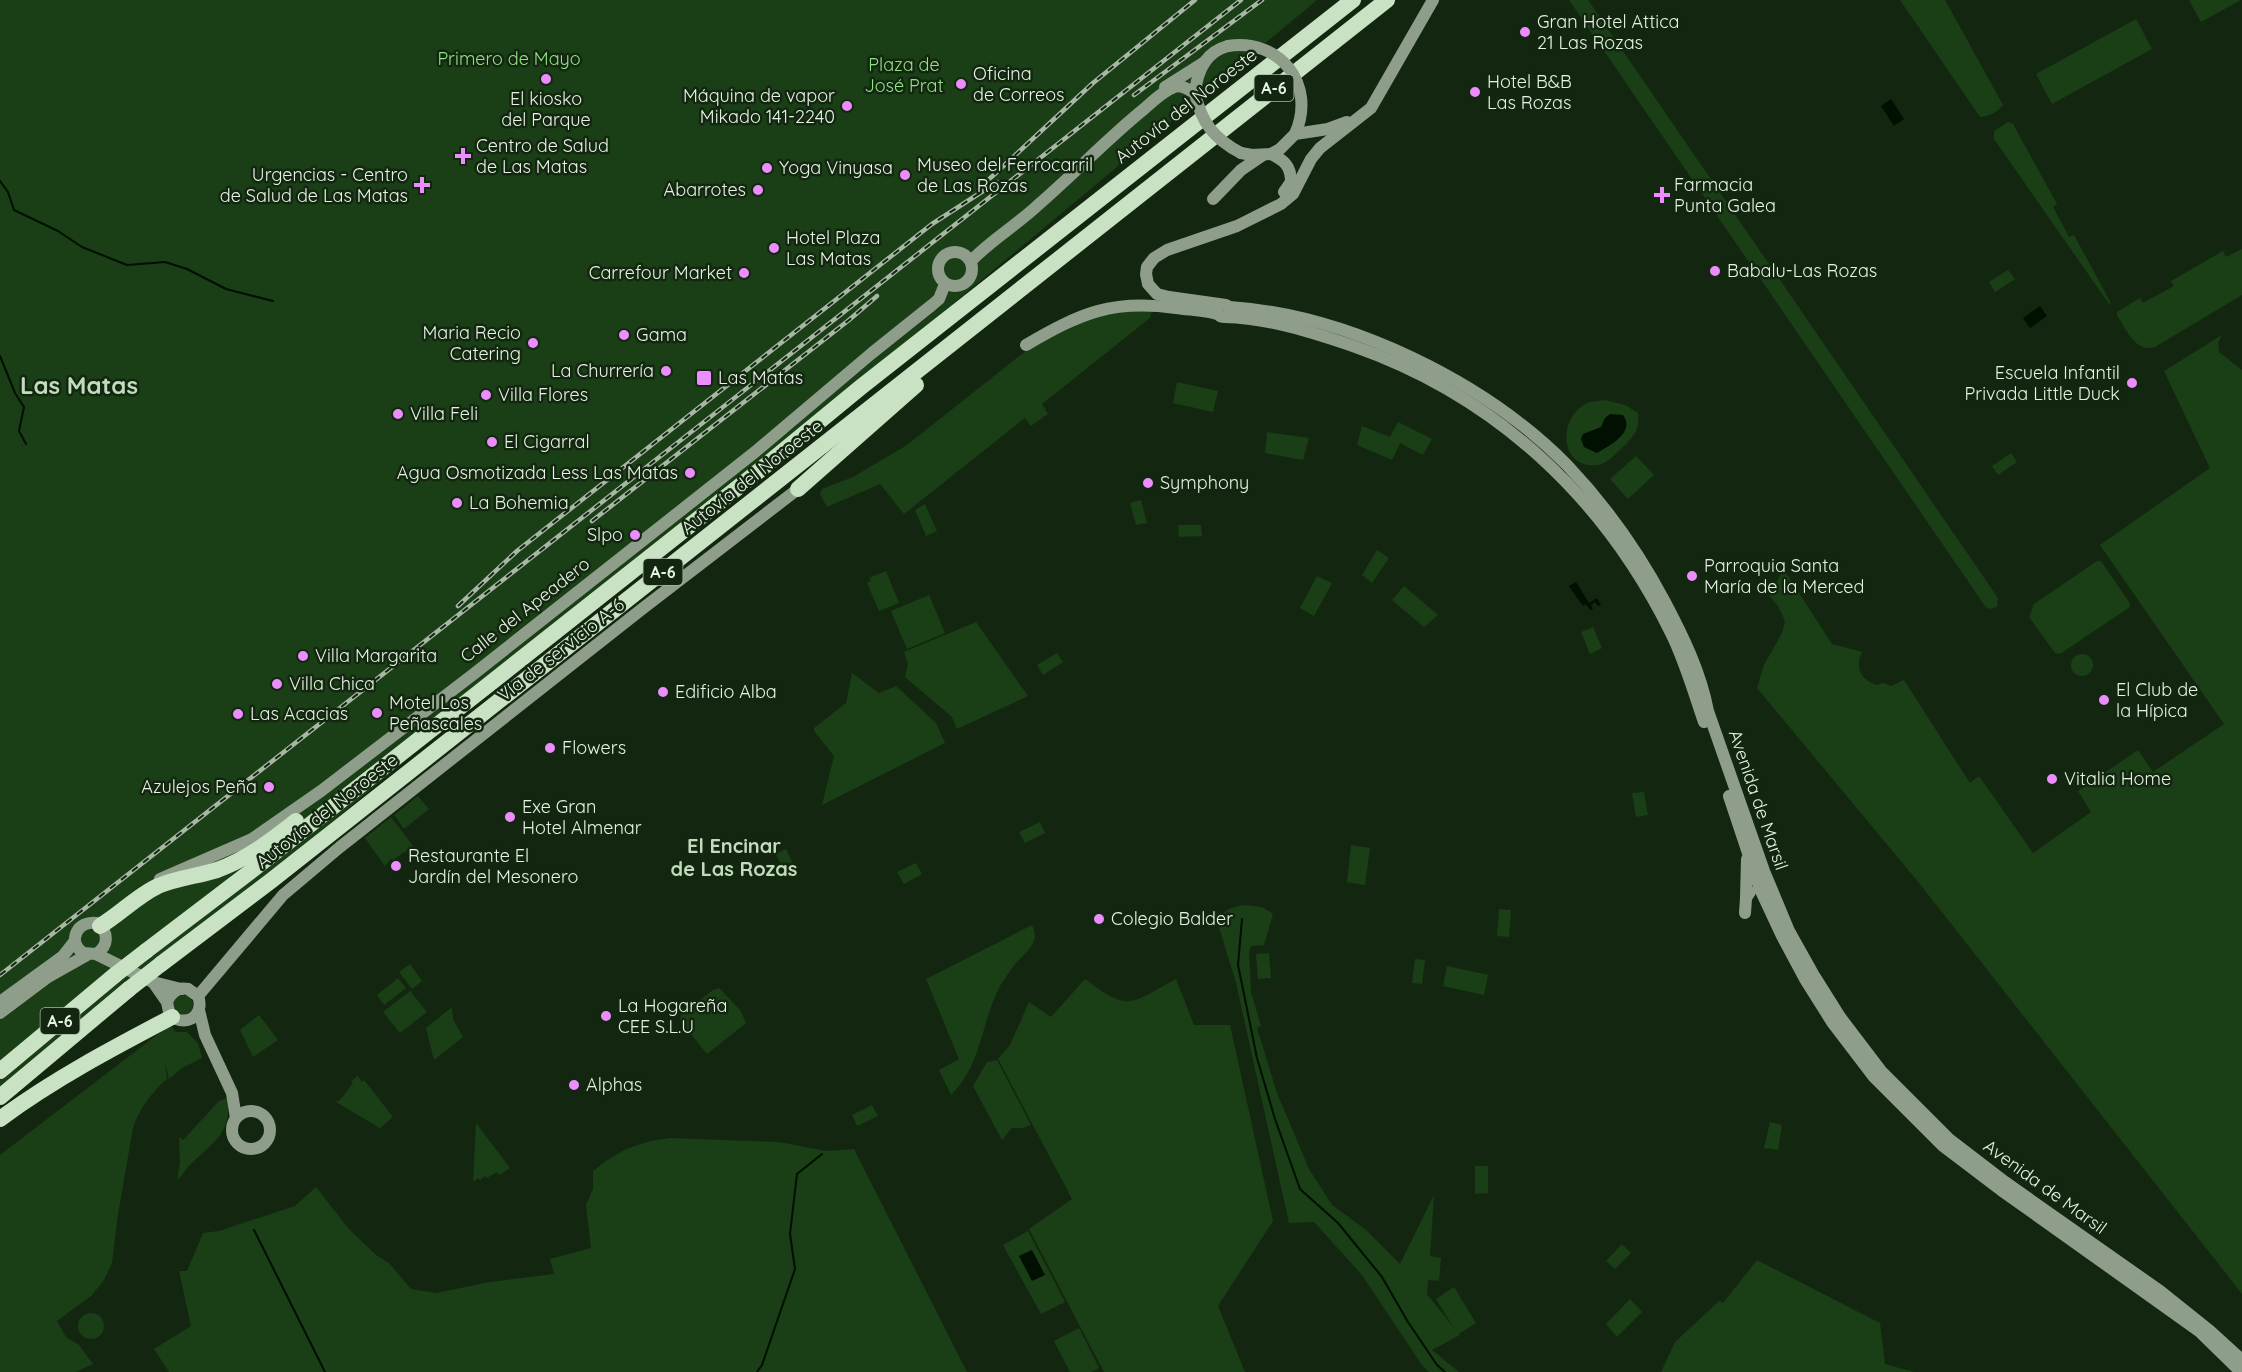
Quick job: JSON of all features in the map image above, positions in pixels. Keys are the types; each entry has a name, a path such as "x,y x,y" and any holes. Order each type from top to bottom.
{"highway":[{"name":"Autovía del Noroeste","path":"0,1071 115,969 146,951 255,868 1353,0"},
{"name":"Autovía del Noroeste","path":"0,1097 129,989 272,880 1387,0"},
{"path":"798,489 926,377 1063,267 1161,177"},
{"path":"98,925 160,885 216,870 257,851 372,763 478,693"},
{"path":"0,1119 22,1102 107,1051 170,1009"}],"street":[{"path":"1256,217 1281,204 1293,194 1316,154 1371,108 1433,0"},
{"path":"968,258 1012,223 1132,113 1163,88 1217,51 1228,46 1243,44 1272,53 1284,63 1294,75 1303,104 1301,120 1292,138 1289,156 1295,174 1292,189 1256,217"},
{"path":"1174,308 1155,301 1147,294 1141,274 1143,267 1154,253 1166,246 1236,222 1279,197 1288,188 1291,174 1288,166 1281,159 1267,154 1241,153 1214,136 1198,109 1195,93 1196,82 1204,62"},
{"path":"968,258 980,252 1029,213 1156,99 1174,87 1183,87 1195,93"},
{"path":"1213,199 1241,170 1292,138 1328,129 1362,115"},
{"name":"Avenida de Marsil","path":"1256,217 1161,254 1148,267 1146,274 1151,290 1162,296 1304,329 1384,357 1456,393 1504,426 1559,473 1595,513 1619,545 1640,576 1672,634 1760,889 1805,979 1832,1022 1874,1077 1942,1146 2199,1331 2241,1372"},
{"path":"956,252 968,258 973,269 967,282 952,287 945,284 938,271 942,258 948,253 956,252"},
{"name":"Calle del Apeadero","path":"98,925 159,880 252,839 321,791 475,673 755,452 872,352 939,299 945,284"},
{"name":"Avenida de Marsil","path":"1026,345 1064,323 1106,308 1140,305 1225,311 1307,321 1380,343 1454,380 1508,416 1544,444 1567,465 1602,507 1651,574 1680,630 1704,692 1708,711 1773,895 1803,957 1840,1017 1881,1071 1949,1139 2005,1182 2160,1291 2210,1330 2242,1360"},
{"name":"Vía de servicio A-6","path":"198,996 283,895 340,847 798,489"},
{"path":"1747,849 1748,903"},
{"path":"1760,889 1764,871"},
{"path":"1748,903 1752,890 1760,889 1773,895"},
{"path":"1748,903 1770,909"},
{"path":"0,1002 63,956 74,942 75,934 80,926 88,923 98,925 106,936 96,952 48,977 0,1013"},
{"path":"74,942 79,950 96,952 115,969 153,982 192,991 198,996 199,1010 206,1035 232,1093 236,1118"},
{"path":"153,982 180,1021 194,1018 199,1010"},
{"path":"170,1009 173,992 181,989"},
{"path":"190,1020 206,1035"},
{"path":"232,1093 251,1111 264,1116 270,1125 269,1136 260,1147 250,1149 238,1144 232,1134 232,1129 240,1114 251,1111"}],"green space":[{"path":"0,0 1317,0 0,1099"},
{"path":"1569,0 1588,0 1998,598 1997,607 1989,609 1985,606"},
{"path":"1900,0 1945,0 2003,105 1999,110 1980,117"},
{"path":"2189,0 2241,0 2201,22"},
{"path":"2136,19 2152,49 2052,104 2036,74"},
{"path":"2008,122 2013,124 2057,204 2053,207 2069,237 2074,235 2111,303 2109,304 1994,139 1994,131"},
{"path":"2242,249 2242,295 2155,347 2142,346 2128,333 2117,312 2140,298 2143,303 2174,286 2171,281 2223,251 2226,257"},
{"path":"2008,270 2015,279 1995,292 1989,282"},
{"path":"1152,310 1150,318 1042,404 1048,414 1031,426 1025,418 904,514 880,484 827,507 820,494 822,489 853,477 907,445 1037,342 1099,312"},
{"path":"2222,335 2218,343 2219,352 2242,370 2242,1294 1919,883 1757,688 1764,665 1782,633 1785,621 1778,606 1769,595 1782,573 1786,573 1832,644 1862,652 1859,667 1866,679 1876,685 1884,683 1891,686 1904,680 1970,783 1979,776 2033,853 2091,812 2078,791 2138,750 2153,772 2224,724 2100,545 2210,468 2164,371"},
{"path":"1177,382 1218,391 1213,412 1173,403"},
{"path":"1605,400 1625,405 1638,413 1637,429 1629,441 1608,461 1598,465 1585,464 1569,451 1567,429 1571,418 1579,409 1590,402"},
{"path":"1398,422 1432,439 1423,455 1400,443 1392,460 1357,445 1362,426 1390,437"},
{"path":"1267,432 1309,438 1303,460 1265,453"},
{"path":"2011,453 2017,462 1998,475 1992,466"},
{"path":"1636,456 1654,475 1628,499 1610,479"},
{"path":"1141,500 1147,523 1136,525 1130,503"},
{"path":"925,504 937,531 926,536 915,510"},
{"path":"1178,525 1201,525 1202,536 1179,537"},
{"path":"1377,550 1389,558 1372,583 1362,575"},
{"path":"2097,561 2101,561 2129,602 2130,607 2060,654 2055,653 2029,617 2034,604"},
{"path":"886,571 899,603 879,611 867,583 871,581 869,578"},
{"path":"1317,576 1332,583 1314,616 1300,608"},
{"path":"1404,586 1438,615 1424,627 1392,600"},
{"path":"929,595 945,633 907,649 891,611"},
{"path":"976,622 1028,696 957,729 952,717 905,677 908,664 904,652"},
{"path":"1593,627 1602,648 1590,654 1581,632"},
{"path":"1057,653 1063,662 1043,675 1037,665"},
{"path":"2082,654 2090,657 2093,665 2090,673 2082,676 2074,673 2071,665 2074,657"},
{"path":"852,673 879,693 896,686 936,723 945,743 822,805 834,756 814,728 846,703"},
{"path":"1644,792 1648,815 1636,817 1632,793"},
{"path":"418,796 429,809 404,829 394,815"},
{"path":"391,817 413,846 393,860 391,859 385,866 365,838"},
{"path":"1040,822 1045,833 1025,843 1019,832"},
{"path":"1351,845 1370,848 1365,885 1347,882"},
{"path":"786,849 796,870 785,874 776,854"},
{"path":"916,863 922,874 904,884 897,872"},
{"path":"1244,905 1262,907 1273,914 1264,945 1251,946 1249,953 1251,992 1261,1026 1257,1028 1277,1093 1309,1169 1332,1205 1365,1229 1400,1264 1434,1195 1430,1256 1441,1258 1439,1281 1428,1280 1427,1294 1454,1328 1436,1299 1454,1287 1476,1323 1460,1335 1432,1350 1459,1372 1429,1372 1362,1275 1314,1222 1289,1223 1236,983 1218,924 1227,910"},
{"path":"1499,909 1511,910 1509,937 1497,936"},
{"path":"1032,925 1034,942 1000,986 975,1057 961,1083 951,1095 939,1070 959,1059 926,979"},
{"path":"1269,953 1271,978 1258,979 1256,954"},
{"path":"1415,959 1425,960 1422,984 1412,983"},
{"path":"410,964 422,981 412,989 399,972"},
{"path":"1447,966 1488,975 1484,995 1443,986"},
{"path":"398,978 406,988 384,1005 377,995"},
{"path":"1085,979 1112,997 1121,1001 1130,1001 1176,979 1194,1025 1230,1025 1273,1221 1218,1306 1245,1372 1104,1372 1029,1229 1072,1199 998,1059 1010,1045 1029,1002 1051,1017"},
{"path":"719,988 740,1010 746,1023 707,1054 680,1020 681,1015 713,990"},
{"path":"410,991 427,1012 400,1033 383,1012"},
{"path":"183,995 190,998 193,1005 190,1012 183,1015 176,1012 173,1005 176,998"},
{"path":"452,1007 453,1019 463,1037 434,1060 426,1028"},
{"path":"259,1015 278,1040 253,1057 240,1030"},
{"path":"170,1025 176,1032 187,1032 198,1043 202,1058 182,1068 169,1079 165,1062 167,1079 147,1101 133,1128 112,1263 104,1280 92,1295 57,1321 66,1337 79,1345 93,1364 76,1372 0,1372 0,1155"},
{"path":"997,1060 1031,1125 1012,1128 1002,1140 973,1086 987,1062"},
{"path":"358,1076 362,1082 364,1080 393,1117 380,1128 336,1102 353,1083 351,1081"},
{"path":"227,1098 227,1119 220,1135 177,1180 180,1162 179,1137 183,1140 219,1101"},
{"path":"872,1105 878,1116 857,1126 852,1115"},
{"path":"1770,1122 1782,1125 1778,1150 1764,1148"},
{"path":"476,1123 510,1168 500,1175 497,1172 473,1182"},
{"path":"670,1138 779,1142 826,1151 854,1149 967,1372 169,1372 154,1349 191,1326 179,1271 187,1271 203,1233 219,1231 295,1206 316,1187 349,1229 376,1255 389,1263 411,1289 436,1293 490,1282 554,1274 550,1259 591,1248 586,1205 593,1189 593,1171 628,1148"},
{"path":"1475,1166 1488,1166 1488,1193 1475,1194"},
{"path":"1028,1231 1065,1302 1041,1314 1003,1245"},
{"path":"1622,1244 1631,1253 1615,1269 1606,1261"},
{"path":"1757,1260 1880,1323 1885,1364 1914,1372 1661,1372 1675,1342 1719,1301 1723,1303"},
{"path":"1630,1299 1642,1312 1617,1337 1606,1324"},
{"path":"91,1313 100,1317 104,1326 100,1335 91,1339 82,1335 78,1326 82,1317"},
{"path":"1079,1328 1099,1368 1091,1372 1070,1372 1054,1341"}],"shaded area":[{"path":"1891,99 1904,119 1894,126 1881,106"},
{"path":"2040,306 2047,316 2030,328 2023,318"},
{"path":"1610,414 1623,415 1626,421 1624,433 1597,453 1584,447 1581,439 1583,434 1601,427 1605,418"},
{"path":"1576,582 1589,603 1597,598 1601,605 1598,606 1595,602 1591,605 1593,609 1590,610 1586,604 1583,606 1569,586"},
{"path":"1032,1250 1045,1275 1032,1281 1019,1256"}],"waterway":[{"path":"0,181 8,192 14,210 58,231 82,247 127,265 165,262 187,269 226,289 273,301"},
{"path":"0,356 15,393 24,407 19,431 26,444"},
{"path":"1242,919 1238,965 1257,1058 1275,1119 1300,1189 1338,1223 1382,1277 1408,1322 1437,1365 1445,1372"},
{"path":"757,1372 762,1365 795,1269 790,1234 797,1174 822,1154"},
{"path":"254,1230 325,1372"}],"railway":[{"path":"984,184 1093,83 1195,0"},
{"path":"0,975 1241,0"},
{"path":"1134,95 1262,0"},
{"path":"458,606 517,551 932,224 997,182"},
{"path":"592,521 877,296"}],"place":[{"name":"Gran Hotel Attica 21 Las Rozas","path":"1525,32"},
{"name":"El kiosko del Parque","path":"546,79"},
{"name":"Oficina de Correos","path":"961,84"},
{"name":"Hotel B&B Las Rozas","path":"1475,92"},
{"name":"Máquina de vapor Mikado 141-2240","path":"847,106"},
{"name":"Centro de Salud de Las Matas","path":"463,156"},
{"name":"Yoga Vinyasa","path":"767,168"},
{"name":"Museo del Ferrocarril de Las Rozas","path":"905,175"},
{"name":"Urgencias - Centro de Salud de Las Matas","path":"422,185"},
{"name":"Abarrotes","path":"758,190"},
{"name":"Farmacia Punta Galea","path":"1662,195"},
{"name":"Hotel Plaza Las Matas","path":"774,248"},
{"name":"Babalu-Las Rozas","path":"1715,271"},
{"name":"Carrefour Market","path":"744,273"},
{"name":"Gama","path":"624,335"},
{"name":"Maria Recio Catering","path":"533,343"},
{"name":"La Churrería","path":"666,371"},
{"name":"Las Matas","path":"704,378"},
{"name":"Escuela Infantil Privada Little Duck","path":"2132,383"},
{"name":"Villa Flores","path":"486,395"},
{"name":"Villa Feli","path":"398,414"},
{"name":"El Cigarral","path":"492,442"},
{"name":"Agua Osmotizada Less Las Matas","path":"690,473"},
{"name":"Symphony","path":"1148,483"},
{"name":"La Bohemia","path":"457,503"},
{"name":"Slpo","path":"635,535"},
{"name":"Parroquia Santa María de la Merced","path":"1692,576"},
{"name":"Villa Margarita","path":"303,656"},
{"name":"Villa Chica","path":"277,684"},
{"name":"Edificio Alba","path":"663,692"},
{"name":"El Club de la Hípica","path":"2104,700"},
{"name":"Motel Los Peñascales","path":"377,713"},
{"name":"Las Acacias","path":"238,714"},
{"name":"Flowers","path":"550,748"},
{"name":"Vitalia Home","path":"2052,779"},
{"name":"Azulejos Peña","path":"269,787"},
{"name":"Exe Gran Hotel Almenar","path":"510,817"},
{"name":"Restaurante El Jardín del Mesonero","path":"396,866"},
{"name":"Colegio Balder","path":"1099,919"},
{"name":"La Hogareña CEE S.L.U","path":"606,1016"},
{"name":"Alphas","path":"574,1085"}],"district":[{"name":"Las Matas","path":"79,386"},
{"name":"El Encinar de Las Rozas","path":"734,858"}],"park label":[{"name":"Primero de Mayo","path":"509,59"},
{"name":"Plaza de José Prat","path":"904,76"}]}
